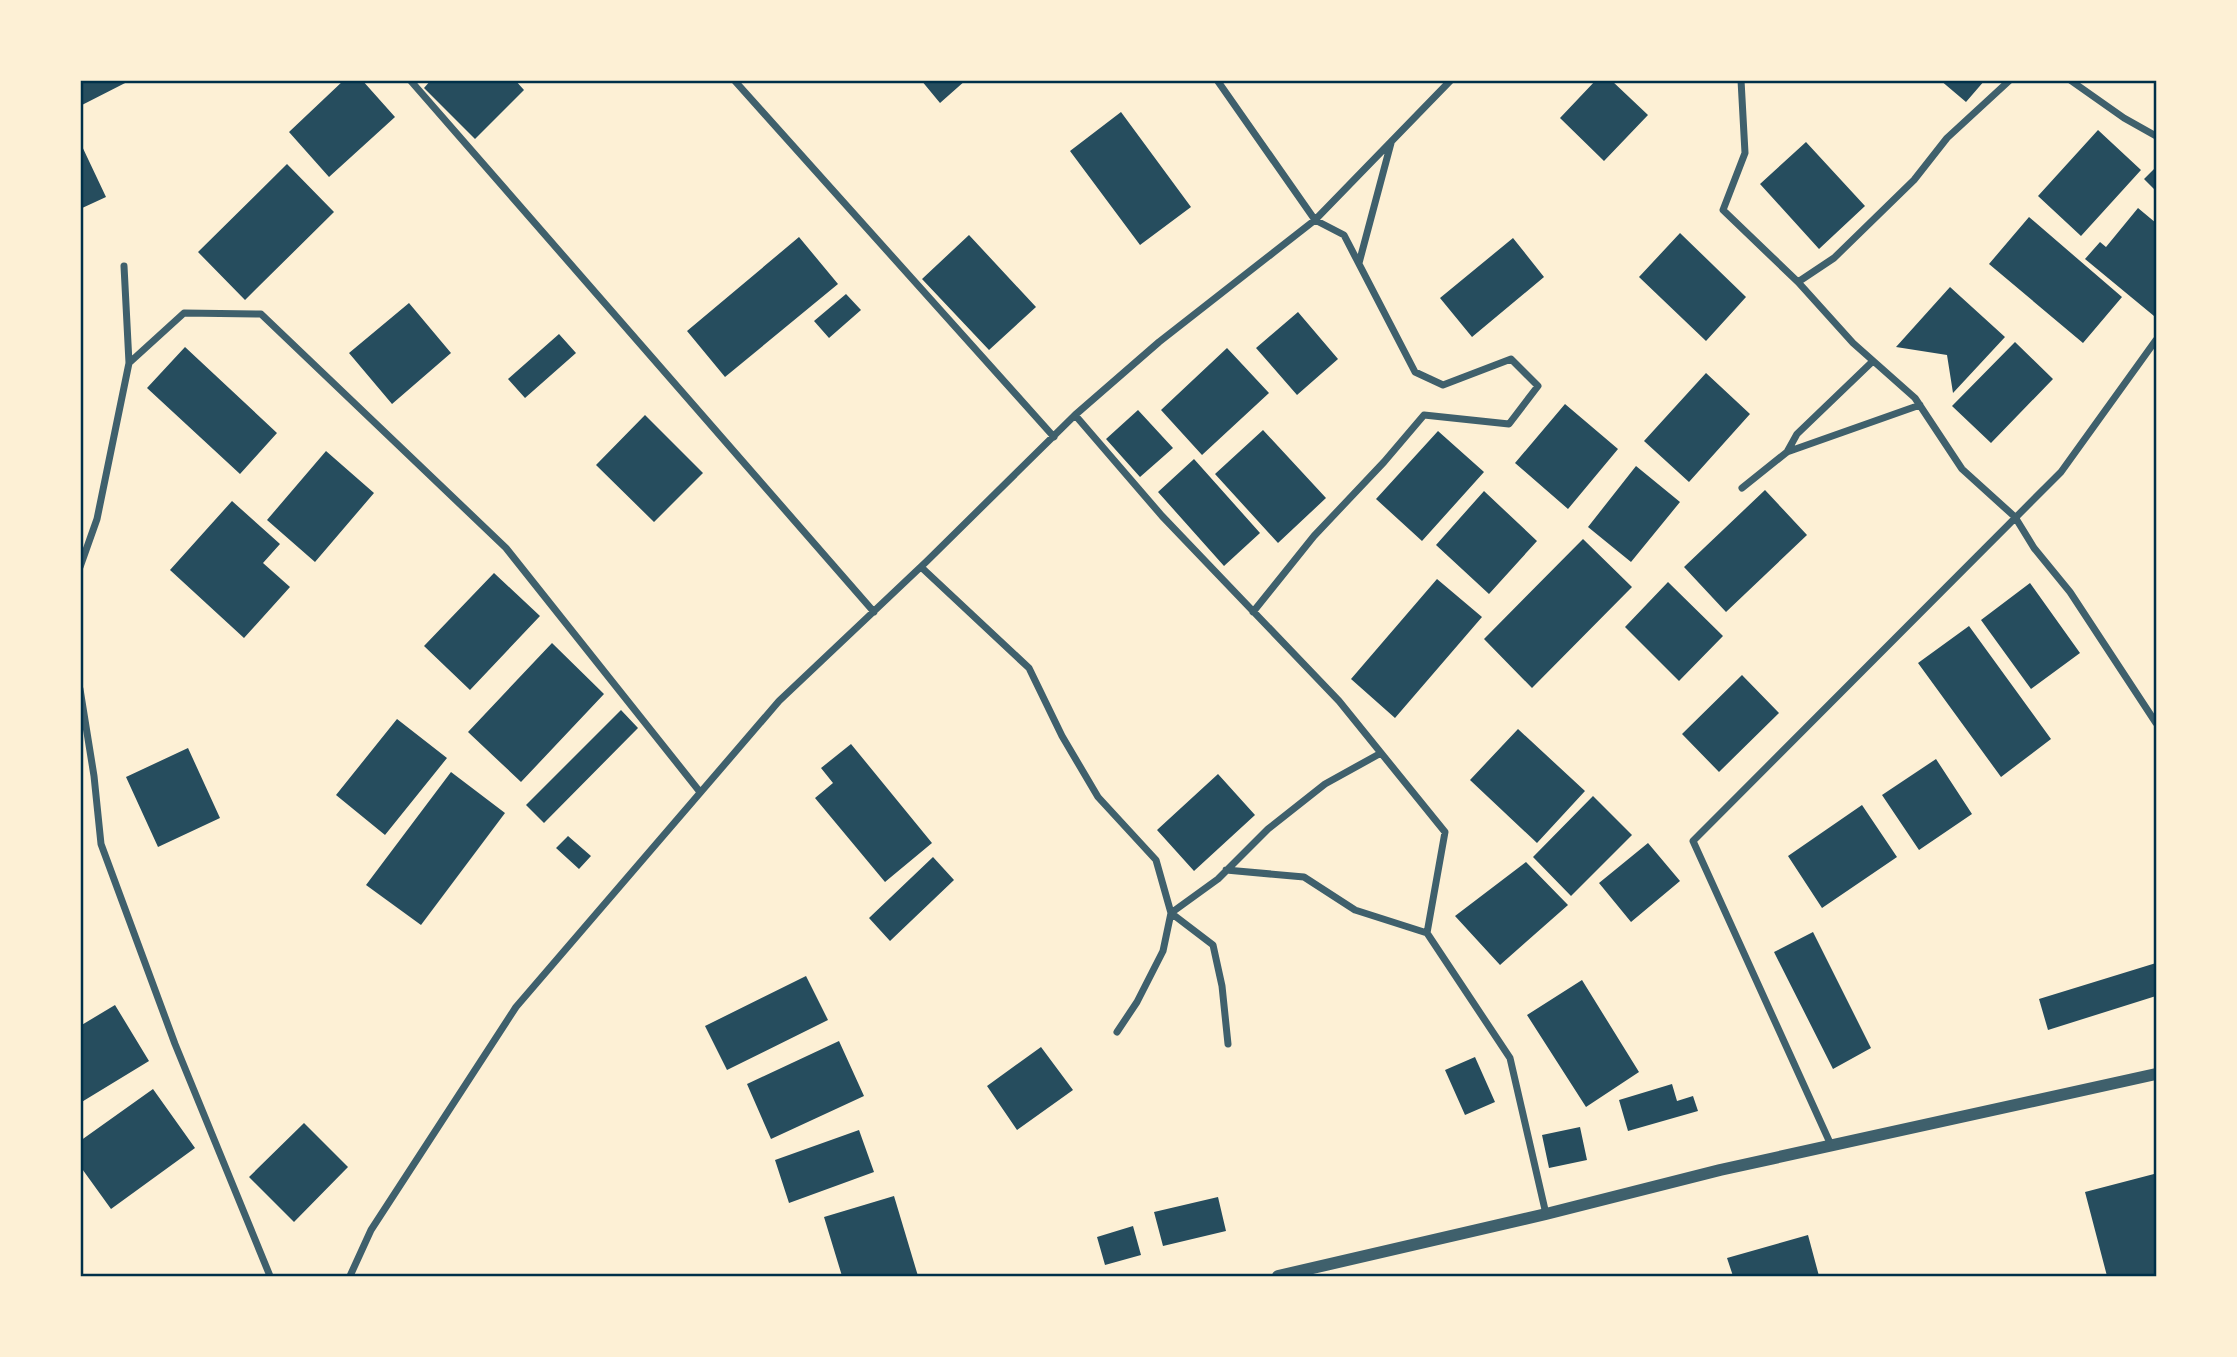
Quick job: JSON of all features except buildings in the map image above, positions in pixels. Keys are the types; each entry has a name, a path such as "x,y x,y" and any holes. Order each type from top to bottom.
{"street":[{"path":"410,80 874,612"},
{"path":"734,80 1054,437"},
{"path":"1217,80 1315,220 1344,235 1415,372 1443,385 1511,359 1538,386 1509,424 1424,415 1314,536 1253,612"},
{"path":"350,1276 371,1230 516,1007 779,701 1075,415 1159,342 1315,220 1451,80"},
{"path":"1741,80 1745,153 1723,210 1798,282 1853,344 1915,398 1962,468 2015,517 2034,548 2070,592 2157,723"},
{"path":"1798,282 1834,258 1914,180 1947,138 2010,80"},
{"path":"2070,80 2124,118 2157,136"},
{"path":"1358,264 1391,142"},
{"path":"80,566 97,519 129,363 124,265"},
{"path":"129,363 184,313 261,314 506,548 700,792"},
{"path":"1831,1145 1693,841 2061,472 2157,340"},
{"path":"1787,452 1797,434 1873,361"},
{"path":"1742,488 1787,452 1920,405"},
{"path":"1075,415 1162,516 1339,701 1445,832 1427,933"},
{"path":"921,566 1029,668 1062,736 1098,797 1156,860 1171,913 1163,951 1137,1002 1117,1032"},
{"path":"80,689 94,776 101,844 175,1044 270,1276"},
{"path":"1171,913 1226,870 1268,829 1325,784 1381,754"},
{"path":"1226,870 1304,877 1355,910 1427,933 1510,1058 1546,1214"},
{"path":"1171,913 1213,946 1222,986 1228,1044"},
{"path":"1278,1276 1546,1214 1720,1170 2157,1074"}]}
